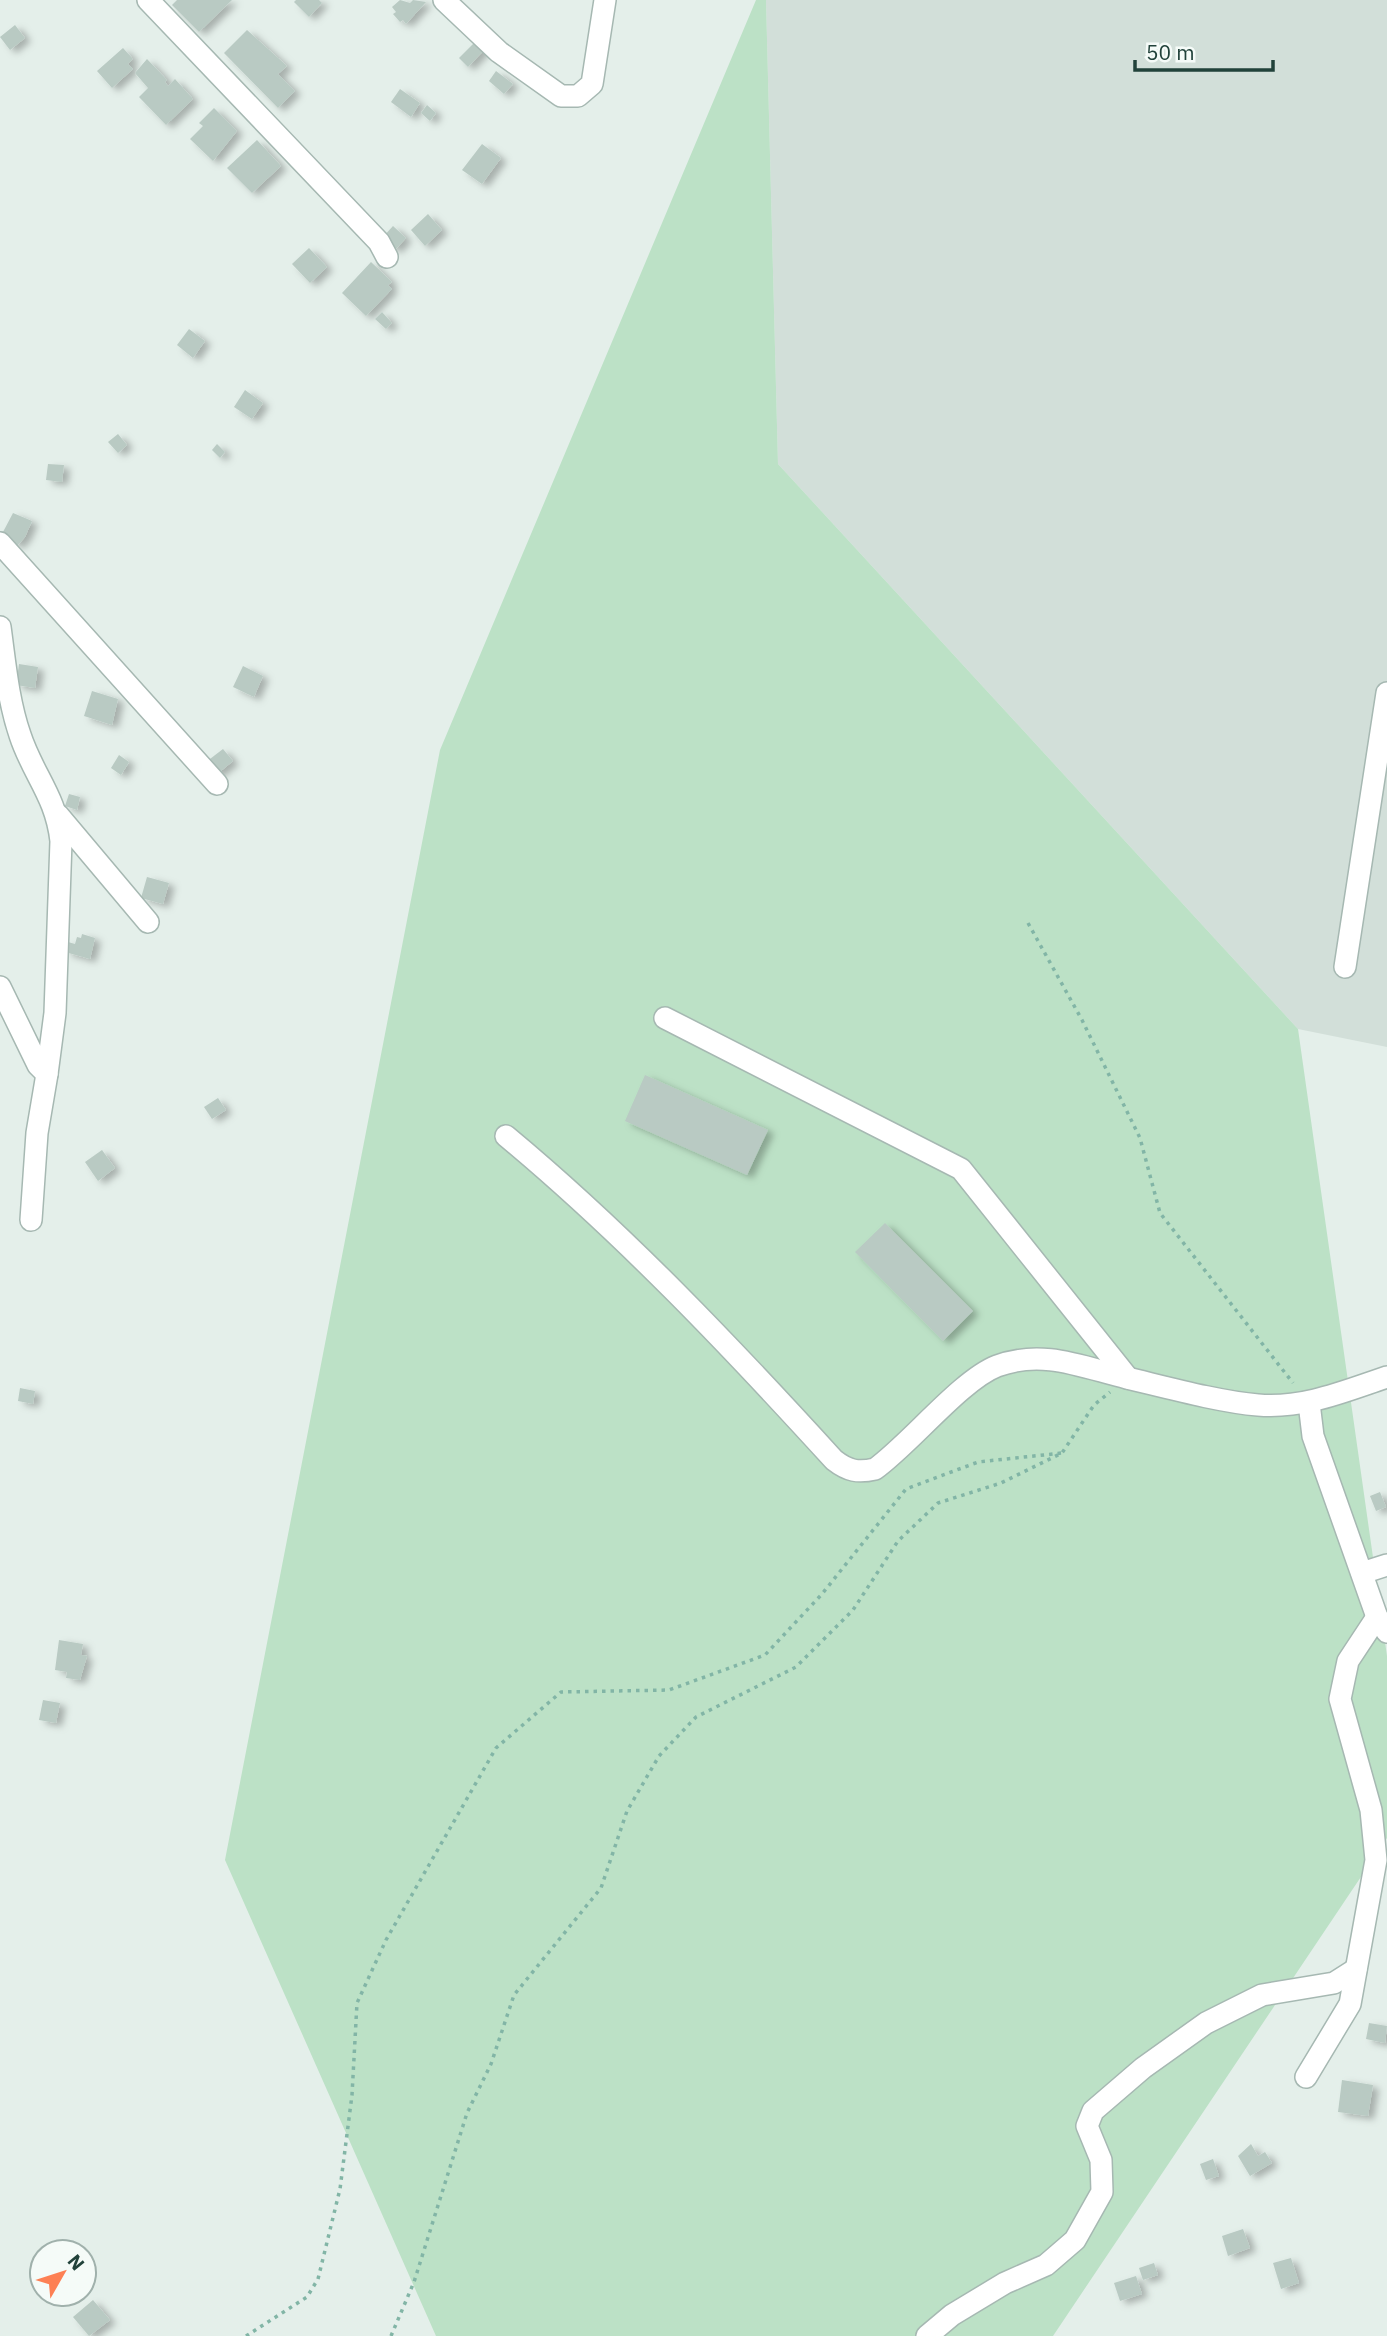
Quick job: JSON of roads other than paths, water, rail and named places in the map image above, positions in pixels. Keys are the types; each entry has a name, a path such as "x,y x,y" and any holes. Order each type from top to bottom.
{"street":[{"path":"148,0 379,242 387,257"},
{"path":"444,0 499,52 561,96 578,96 592,83 605,0"},
{"path":"0,543 217,784"},
{"path":"0,627 9,698 20,737 58,815 148,922"},
{"path":"1345,967 1387,693"},
{"path":"31,1220 37,1133 55,1013 61,841 58,815"},
{"path":"0,987 38,1065 47,1074"},
{"path":"666,1018 961,1168 1128,1378"},
{"path":"506,1136 571,1191 750,1368 834,1461 846,1469 860,1472 875,1469 974,1382 994,1368 1022,1358 1053,1358 1128,1378 1258,1405 1308,1403 1387,1377"},
{"path":"1306,2077 1350,2004 1376,1860 1371,1810 1340,1699 1348,1661 1382,1625 1313,1436 1308,1403"},
{"path":"1362,1573 1387,1565"},
{"path":"927,2336 952,2315 1005,2283 1046,2264 1075,2240 1102,2192 1101,2160 1087,2126 1093,2111 1143,2068 1206,2023 1262,1995 1334,1983 1356,1969"}]}
